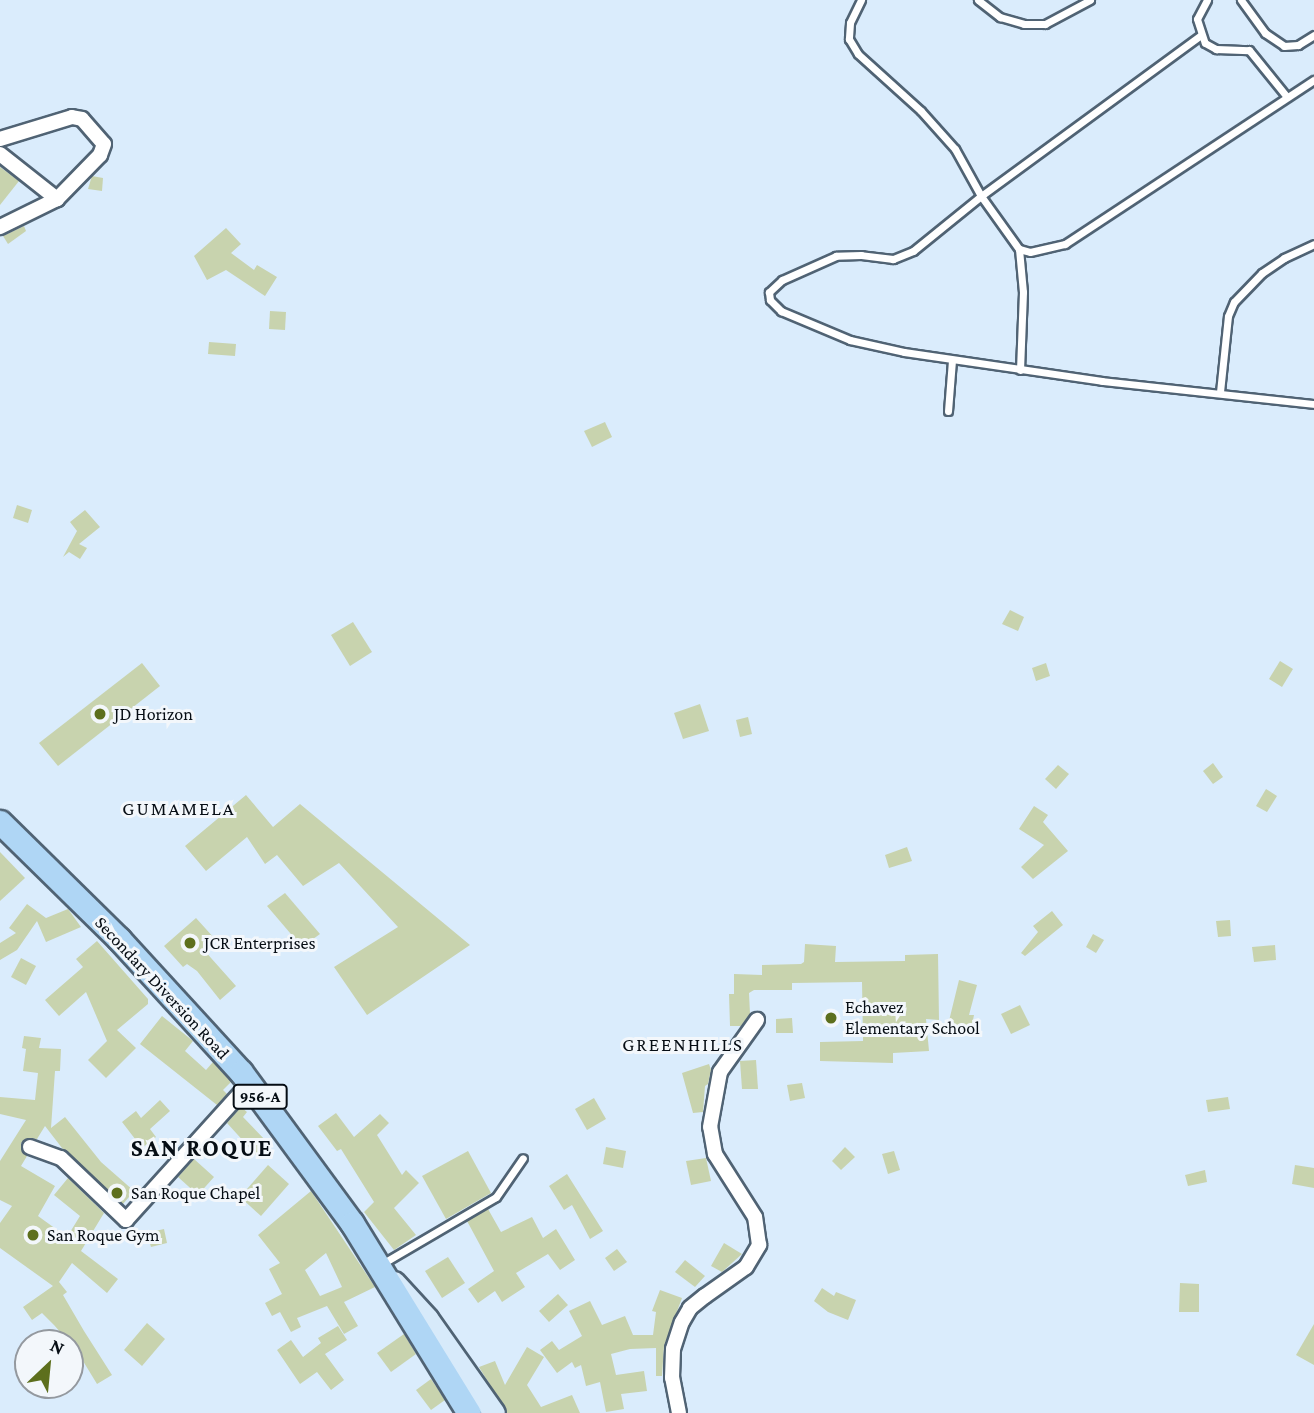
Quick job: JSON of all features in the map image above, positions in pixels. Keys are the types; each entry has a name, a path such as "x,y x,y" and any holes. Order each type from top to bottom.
{"main road":[{"name":"Secondary Diversion Road","path":"0,822 119,939 249,1084 382,1270 469,1413"}],"street":[{"path":"0,139 72,117 82,118 103,140 100,155 57,199 0,226"},
{"path":"0,154 57,199"},
{"path":"680,1413 672,1378 673,1349 682,1322 690,1308 746,1267 759,1245 755,1217 715,1154 710,1127 720,1072 757,1020"},
{"path":"30,1147 61,1158 125,1220 249,1084"},
{"path":"382,1270 415,1302 494,1413"}],"lane":[{"path":"861,0 849,23 849,39 858,54 921,111 956,149 981,195 1019,249 1023,292 1020,370"},
{"path":"978,0 1000,17 1024,24 1045,24 1090,0"},
{"path":"1207,0 1198,14 1201,35 1216,50 1249,50 1287,97"},
{"path":"1241,0 1270,38 1284,46 1298,45 1314,35"},
{"path":"1201,35 902,256 883,259 861,255 836,256 782,280 769,292 773,306 850,340 952,360 1314,404"},
{"path":"1019,249 1030,252 1065,244 1314,80"},
{"path":"1220,392 1228,316 1234,302 1262,273 1284,258 1314,244"},
{"path":"948,411 952,360"},
{"path":"382,1270 496,1196 523,1158"}],"building":[{"path":"0,167 19,181 0,205"},
{"path":"92,176 103,178 102,191 88,189"},
{"path":"24,226 26,231 8,244 3,236"},
{"path":"226,228 241,244 231,253 254,270 257,265 277,277 265,296 226,270 207,280 194,256"},
{"path":"270,311 286,312 285,330 269,329"},
{"path":"209,342 236,344 235,356 208,354"},
{"path":"605,422 612,437 592,447 584,431"},
{"path":"17,505 32,510 28,523 13,518"},
{"path":"85,510 100,527 79,544 87,548 80,559 69,552 63,557 77,531 70,522"},
{"path":"1010,610 1024,617 1018,631 1002,624"},
{"path":"353,622 372,652 350,666 331,635"},
{"path":"1280,661 1293,669 1282,687 1269,679"},
{"name":"JD Horizon","path":"142,663 160,686 58,766 39,743"},
{"path":"1046,663 1050,676 1036,681 1032,668"},
{"path":"700,704 709,731 683,739 674,713"},
{"path":"748,717 752,734 740,737 736,720"},
{"path":"1213,763 1223,777 1213,784 1203,771"},
{"path":"1058,765 1069,774 1056,789 1045,779"},
{"path":"1266,789 1277,796 1267,812 1256,806"},
{"path":"246,795 273,827 300,804 470,945 367,1015 334,967 398,927 339,863 303,886 277,855 265,864 247,837 206,871 185,846"},
{"path":"1034,806 1048,815 1043,822 1068,851 1033,879 1021,867 1044,845 1019,829"},
{"path":"907,847 912,861 889,868 885,855"},
{"path":"0,852 25,878 0,901"},
{"path":"285,893 320,934 302,947 267,906"},
{"path":"27,904 46,918 68,909 81,927 46,942 37,921 17,950 0,960 0,943 16,933 9,928"},
{"path":"1052,911 1063,925 1025,956 1021,953 1038,932 1033,926"},
{"path":"196,918 215,939 203,949 236,986 220,1000 197,971 187,964 183,967 164,946"},
{"path":"1230,920 1231,936 1218,937 1216,921"},
{"path":"1093,934 1104,940 1096,953 1086,947"},
{"path":"97,941 148,999 148,1004 117,1030 136,1048 106,1078 88,1060 107,1041 86,992 59,1016 45,1000 83,967 76,959"},
{"path":"805,944 836,946 835,962 905,961 905,955 938,954 939,1020 926,1019 929,1051 893,1053 893,1063 820,1061 820,1042 863,1041 862,982 792,983 792,990 754,990 749,993 750,1014 741,1026 730,1026 729,994 734,994 734,974 762,975 762,965 801,964 804,962"},
{"path":"1275,945 1276,960 1254,962 1252,947"},
{"path":"21,958 36,966 26,985 11,977"},
{"path":"959,980 977,985 969,1015 974,1015 971,1030 953,1027 954,1022 949,1021"},
{"path":"1020,1005 1030,1025 1011,1034 1001,1014"},
{"path":"162,1016 193,1041 185,1051 206,1070 213,1062 231,1082 223,1090 227,1094 217,1105 140,1044"},
{"path":"792,1018 793,1033 776,1033 776,1019"},
{"path":"24,1036 41,1038 39,1048 61,1049 60,1071 55,1071 51,1128 65,1117 101,1162 134,1191 123,1204 62,1148 45,1126 37,1139 28,1138 21,1143 21,1149 27,1156 21,1166 55,1186 38,1216 67,1237 80,1216 54,1195 68,1178 104,1213 81,1251 118,1279 107,1293 72,1263 59,1282 67,1292 63,1295 83,1329 58,1329 42,1313 32,1320 23,1307 53,1286 0,1248 0,1223 12,1206 0,1200 0,1161 26,1120 0,1114 0,1097 35,1100 38,1073 23,1071 26,1049 22,1048"},
{"path":"756,1060 758,1089 742,1089 740,1061"},
{"path":"709,1064 711,1070 708,1084 705,1086 703,1112 693,1113 682,1073"},
{"path":"802,1083 805,1098 790,1101 787,1085"},
{"path":"1228,1097 1230,1109 1208,1112 1206,1100"},
{"path":"594,1098 606,1119 587,1130 575,1109"},
{"path":"160,1100 170,1111 150,1129 156,1137 142,1148 122,1122 136,1111 141,1118"},
{"path":"241,1107 247,1112 243,1117 268,1143 256,1155 227,1123"},
{"path":"336,1113 354,1137 380,1114 389,1123 377,1135 402,1175 406,1170 419,1183 394,1208 416,1235 394,1250 364,1212 374,1202 341,1149 337,1151 318,1126"},
{"path":"606,1147 626,1151 623,1168 603,1164"},
{"path":"845,1147 855,1157 841,1170 832,1161"},
{"path":"468,1151 491,1193 446,1219 422,1176"},
{"path":"894,1151 900,1170 888,1174 882,1154"},
{"path":"706,1158 711,1181 691,1185 686,1161"},
{"path":"194,1159 214,1177 198,1195 178,1177"},
{"path":"268,1165 289,1184 261,1216 240,1197"},
{"path":"1295,1165 1314,1168 1314,1188 1292,1184"},
{"path":"1205,1170 1207,1182 1188,1186 1185,1175"},
{"path":"567,1174 603,1231 590,1239 572,1205 564,1210 549,1186"},
{"path":"311,1191 375,1287 344,1302 358,1326 344,1334 327,1306 297,1318 301,1327 291,1332 280,1312 272,1316 265,1303 282,1294 269,1269 280,1263 258,1235","holes":["326,1253 342,1287 320,1296 305,1270"]},
{"path":"488,1209 501,1232 532,1217 543,1238 556,1229 575,1260 560,1270 548,1254 516,1273 525,1287 502,1302 495,1291 478,1303 468,1289 494,1271 467,1221"},
{"path":"164,1229 167,1243 151,1247 147,1233"},
{"path":"724,1243 742,1254 722,1272 711,1266"},
{"path":"617,1249 627,1262 614,1271 605,1258"},
{"path":"448,1257 465,1283 442,1298 425,1271"},
{"path":"685,1260 705,1276 695,1287 675,1272"},
{"path":"1180,1283 1199,1284 1199,1312 1179,1312"},
{"path":"822,1288 834,1296 836,1292 856,1300 848,1320 828,1312 814,1301"},
{"path":"660,1290 682,1298 664,1346 662,1376 656,1376 656,1348 630,1349 611,1354 616,1375 644,1371 647,1391 621,1394 624,1409 606,1412 600,1382 586,1386 581,1365 575,1368 572,1362 557,1373 540,1350 552,1341 559,1350 582,1336 569,1311 590,1301 602,1325 625,1316 633,1335 653,1335 656,1312 652,1311"},
{"path":"558,1294 568,1305 549,1322 539,1311"},
{"path":"147,1323 165,1339 142,1366 124,1350"},
{"path":"1314,1324 1314,1365 1296,1355"},
{"path":"338,1326 347,1340 325,1354 344,1380 331,1390 317,1372 300,1384 277,1350 291,1340 303,1357 321,1343 318,1338"},
{"path":"84,1331 112,1375 97,1384 84,1363"},
{"path":"404,1334 416,1354 391,1372 377,1353"},
{"path":"527,1347 544,1357 527,1385 541,1407 572,1395 580,1413 507,1413 479,1367 495,1361 505,1385"},
{"path":"431,1379 445,1400 431,1410 416,1390"}],"place":[{"name":"JD Horizon","path":"100,714"},
{"name":"JCR Enterprises","path":"190,943"},
{"name":"Echavez Elementary School","path":"831,1018"},
{"name":"San Roque Chapel","path":"117,1193"},
{"name":"San Roque Gym","path":"33,1235"}],"district":[{"name":"GUMAMELA","path":"179,809"},
{"name":"GREENHILLS","path":"683,1045"},
{"name":"SAN ROQUE","path":"202,1148"}]}
